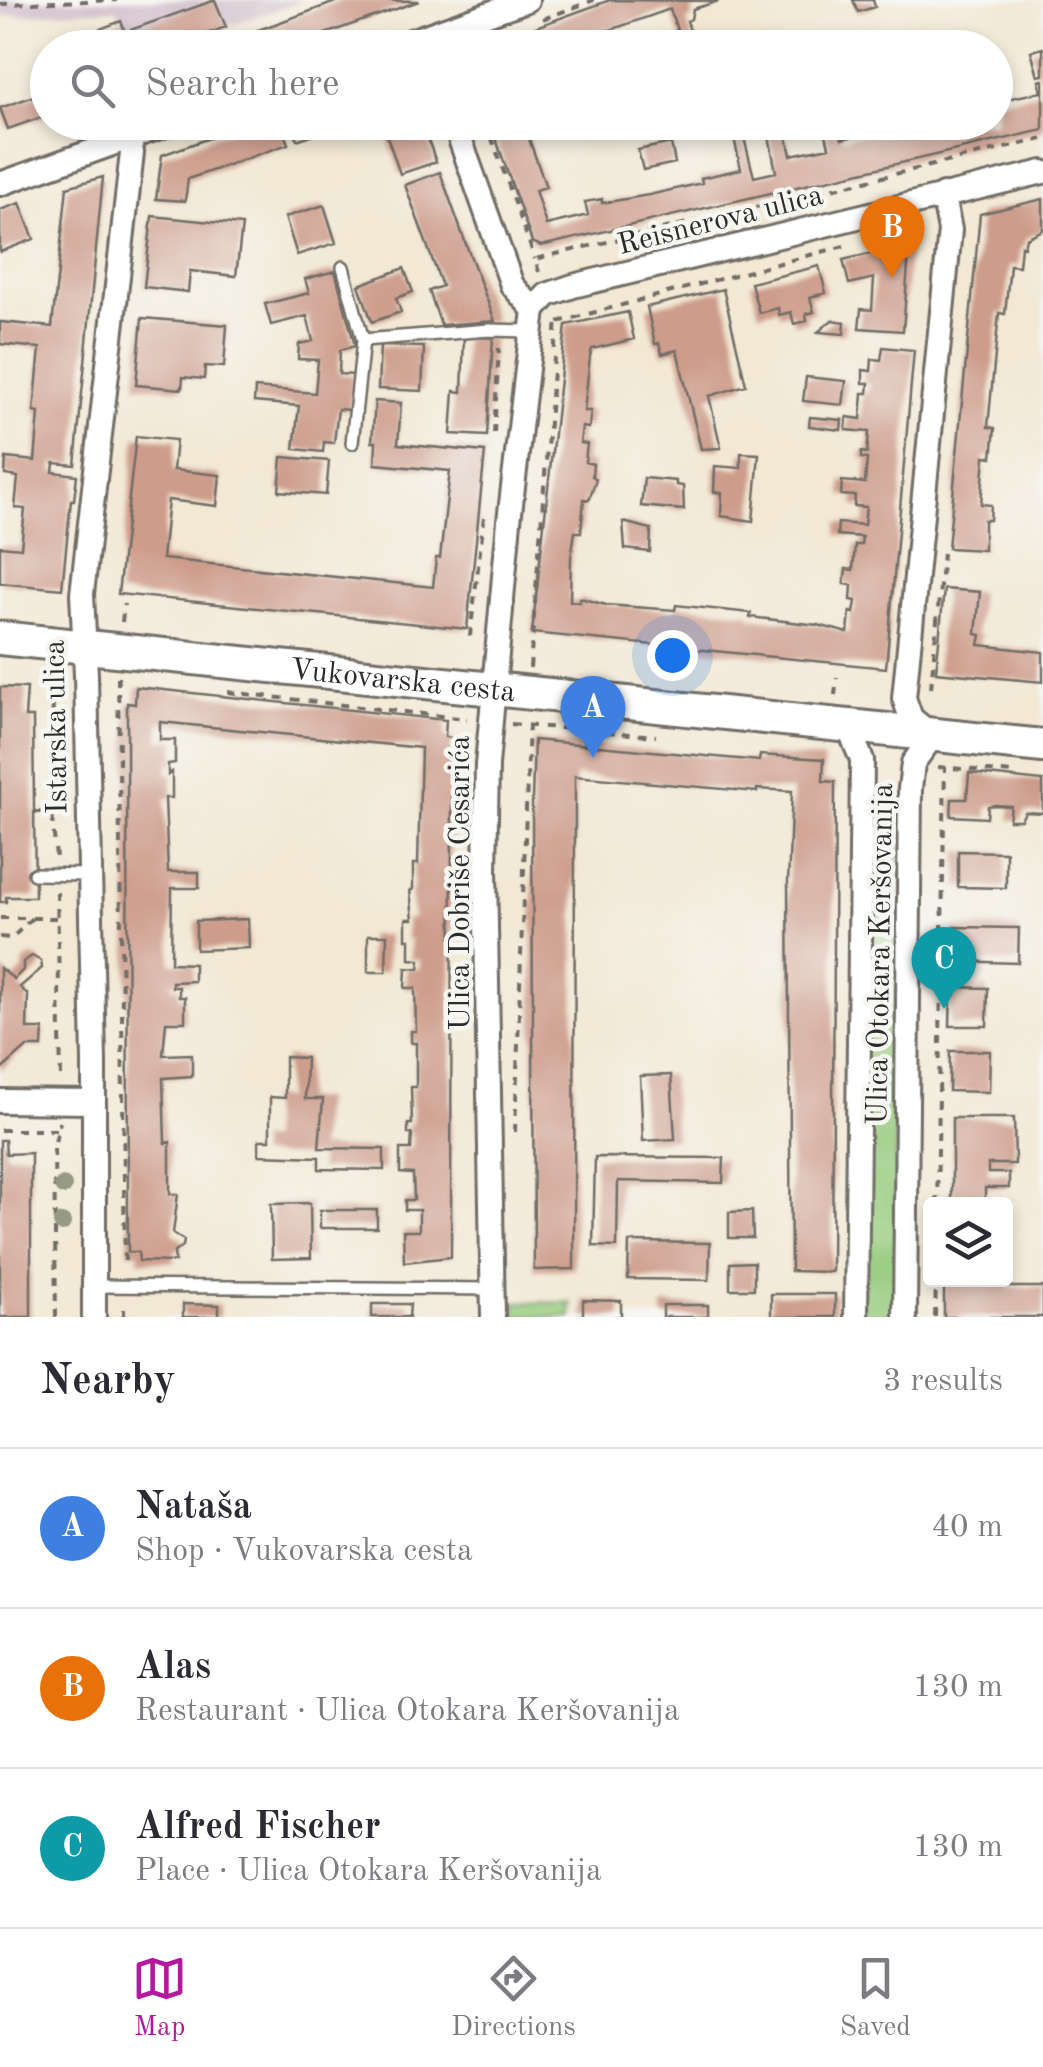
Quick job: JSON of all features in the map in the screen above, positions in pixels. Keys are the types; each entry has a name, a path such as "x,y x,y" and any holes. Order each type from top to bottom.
{"main road":[{"name":"Vukovarska cesta","path":"0,638 85,662 491,706 848,727 939,751 1043,746"}],"street":[{"path":"455,30 526,0"},
{"path":"0,184 124,140"},
{"name":"Istarska ulica","path":"94,1317 94,1102 82,594 130,140"},
{"path":"460,140 512,284 537,312"},
{"name":"Reisnerova ulica","path":"537,312 943,195 1043,172"},
{"path":"939,751 911,718 904,698 950,230 943,195"},
{"name":"Ulica Dobriše Cesarića","path":"492,1317 485,870 491,706 537,312"},
{"name":"Ulica Otokara Keršovanija","path":"848,727 862,760 856,1317"},
{"name":"Ulica Otokara Keršovanija","path":"905,1317 912,765 918,752 939,751"},
{"path":"0,1101 94,1102"}],"lane":[{"path":"343,267 363,340 352,443"},
{"path":"363,340 500,330 537,312"},
{"path":"34,874 88,875"},
{"path":"94,1286 492,1289"}],"path":[{"path":"0,4 118,0"},
{"path":"535,259 1043,139"},
{"path":"492,140 535,259 537,312 558,322 856,243"},
{"path":"514,1133 530,643 558,322"},
{"path":"494,439 500,330"},
{"path":"470,636 484,518"},
{"path":"56,1317 60,1102 58,875 52,812 53,673 85,662 118,679 124,1317"},
{"path":"215,690 530,710 660,736"},
{"path":"937,1197 939,751"},
{"path":"912,765 939,751 1023,774"},
{"path":"34,812 52,812"},
{"path":"0,918 57,918"},
{"path":"0,937 12,938 32,918"},
{"path":"0,1130 57,1130"},
{"path":"935,1317 936,1287"}],"shaded area":[{"path":"0,0 215,0 131,30 124,30 117,9 0,16"},
{"path":"216,0 304,0 226,27"}],"green space":[{"path":"868,791 899,794 895,1317 861,1317"},
{"path":"515,1302 571,1303 571,1317 515,1317"}],"building":[{"path":"215,0 226,27 218,30 131,30"},
{"path":"341,0 419,1 336,30 258,30"},
{"path":"610,0 719,1 693,9 687,21 690,30 677,30 670,9 610,30 528,30"},
{"path":"853,0 873,0 875,7 858,12"},
{"path":"121,21 124,30 97,30"},
{"path":"1043,48 1043,75 1038,76 1031,51"},
{"path":"1043,80 1043,130 1013,137 1013,98 1041,92 1039,81"},
{"path":"30,97 30,121 8,129 0,108"},
{"path":"204,140 287,140 288,144 188,179 185,201 156,199 162,155"},
{"path":"388,140 428,140 436,162 400,174"},
{"path":"496,140 529,140 546,187 535,190 546,225 588,215 585,202 649,195 741,169 734,140 745,140 754,177 776,172 770,140 788,140 791,155 829,147 827,140 1000,140 541,246 532,242"},
{"path":"671,143 675,163 643,170 638,150"},
{"path":"440,172 495,321 441,325 429,291 442,286 405,185"},
{"path":"103,177 75,465 54,463 53,472 77,475 62,589 0,583 0,546 21,548 25,509 15,508 18,477 5,475 6,458 35,461 39,413 34,412 40,348 0,344 0,322 52,327 67,187"},
{"path":"1043,199 1043,230 1026,238 1019,266 1010,265 1005,314 999,313 988,427 995,428 992,457 985,456 981,504 991,505 990,520 984,520 984,550 948,548 980,214"},
{"path":"20,203 34,239 0,252 0,210"},
{"path":"324,205 336,243 297,255 285,217"},
{"path":"152,216 242,225 236,276 190,271 188,292 144,287"},
{"path":"904,246 909,252 903,331 859,328 861,309 872,310 874,278 849,284 843,260"},
{"path":"819,266 826,293 810,297 814,312 806,314 807,321 794,324 791,312 779,315 778,308 759,313 751,283"},
{"path":"404,268 413,292 396,298 401,312 372,322 359,285"},
{"path":"335,271 355,346 340,350 339,374 353,375 350,410 338,409 334,443 324,442 323,452 294,449 299,406 254,402 255,388 315,393 318,360 298,359 299,344 313,341 307,316 271,325 265,304 309,293 305,279"},
{"path":"723,289 746,385 709,396 721,448 701,449 677,350 662,354 659,343 655,344 647,307"},
{"path":"628,312 634,339 592,349 590,356 584,411 591,411 589,428 582,427 580,443 587,444 585,462 593,464 592,476 596,479 589,500 584,499 581,532 575,532 570,601 580,602 580,598 606,605 675,610 676,605 751,613 750,617 818,625 848,633 850,612 854,613 856,601 851,600 852,585 844,584 846,569 853,570 855,545 861,545 862,537 837,535 838,523 864,525 866,507 854,506 855,496 841,495 842,481 865,483 867,459 861,458 861,452 867,453 869,432 846,430 847,417 861,419 863,393 868,393 869,383 863,383 863,370 871,371 872,359 881,360 883,347 914,350 886,668 532,633 566,325"},
{"path":"142,318 227,325 224,367 205,366 204,379 183,377 182,389 136,385"},
{"path":"832,320 845,322 844,334 818,332"},
{"path":"464,336 493,338 487,436 451,434 454,391 462,392"},
{"path":"380,346 424,347 422,391 378,389"},
{"path":"806,377 846,381 843,405 803,401"},
{"path":"375,401 401,403 398,444 485,452 467,629 118,594 136,436 176,440 173,470 220,475 217,506 168,500 162,559 433,587 450,471 375,464"},
{"path":"810,417 842,420 841,430 809,426"},
{"path":"741,453 759,454 753,521 721,516 722,493 714,492 715,466 741,468"},
{"path":"282,457 329,461 326,495 279,491"},
{"path":"644,478 676,481 676,485 683,486 684,510 641,506"},
{"path":"623,522 651,529 650,552 625,549"},
{"path":"944,589 980,592 976,634 981,635 979,645 1043,652 1043,682 936,672"},
{"path":"0,687 27,688 25,717 33,717 35,897 6,897 6,902 0,902"},
{"path":"136,687 446,720 445,737 452,738 451,1257 404,1262 403,1231 419,1231 419,1210 405,1210 405,1200 414,1200 413,1174 400,1173 400,1149 411,1149 408,1124 412,1124 411,1087 416,1087 416,1043 411,1043 411,1031 416,1031 415,988 405,988 406,968 419,969 420,960 410,959 406,919 413,919 410,890 413,864 418,864 421,748 160,722 160,740 175,740 175,763 168,764 168,775 172,772 172,798 165,798 168,872 199,872 199,888 172,888 171,963 194,964 194,981 172,982 172,987 179,987 179,997 185,997 185,1022 166,1022 163,1055 192,1054 192,1076 163,1078 165,1143 170,1142 170,1194 178,1194 173,1233 184,1240 183,1246 174,1252 175,1262 139,1261 138,1252 128,1252 127,703 135,704"},
{"path":"534,740 759,761 760,755 824,759 823,781 835,782 832,1272 791,1271 788,883 792,791 757,792 575,776 574,1269 534,1270"},
{"path":"969,773 1043,781 1043,813 1025,812 1021,820 1009,820 1011,806 995,805 988,806 987,818 951,816 952,799 967,799"},
{"path":"958,851 1006,852 1006,888 958,887"},
{"path":"248,919 249,948 196,950 196,921"},
{"path":"954,927 1019,928 1018,963 954,961"},
{"path":"368,935 387,935 386,972 368,972"},
{"path":"32,956 41,961 42,968 20,987 28,995 27,1029 43,1029 42,1047 27,1047 0,1071 0,968 14,979 23,970 23,962"},
{"path":"951,987 988,988 987,1026 950,1026"},
{"path":"950,1051 990,1051 989,1092 949,1091"},
{"path":"285,1057 306,1058 305,1099 323,1099 319,1148 384,1149 384,1170 319,1169 319,1157 259,1155 259,1140 270,1140 270,1097 285,1098"},
{"path":"671,1075 675,1139 643,1141 640,1076"},
{"path":"952,1118 1014,1118 1015,1164 988,1164 988,1173 1009,1173 1009,1188 985,1188 985,1197 952,1197"},
{"path":"0,1140 5,1140 6,1154 31,1153 31,1317 0,1317"},
{"path":"595,1157 724,1158 723,1183 618,1181 617,1247 593,1246"},
{"path":"310,1203 311,1258 272,1259 271,1204"},
{"path":"320,1210 377,1210 377,1228 320,1228"},
{"path":"752,1211 753,1238 729,1238 729,1212"},
{"path":"629,1242 710,1243 709,1280 628,1279"},
{"path":"754,1262 754,1289 730,1289 730,1263"},
{"path":"944,1287 1043,1287 1043,1317 944,1317"},
{"path":"771,1294 835,1294 835,1317 771,1317"},
{"path":"583,1300 621,1301 621,1317 583,1317"},
{"path":"183,1304 219,1305 219,1317 183,1317"},
{"path":"372,1304 410,1304 409,1317 372,1317"},
{"path":"663,1305 708,1305 708,1317 663,1317"}],"place":[{"name":"Alas","path":"892,278"},
{"name":"Nataša","path":"593,758"},
{"name":"Alfred Fischer","path":"944,1009"}]}
